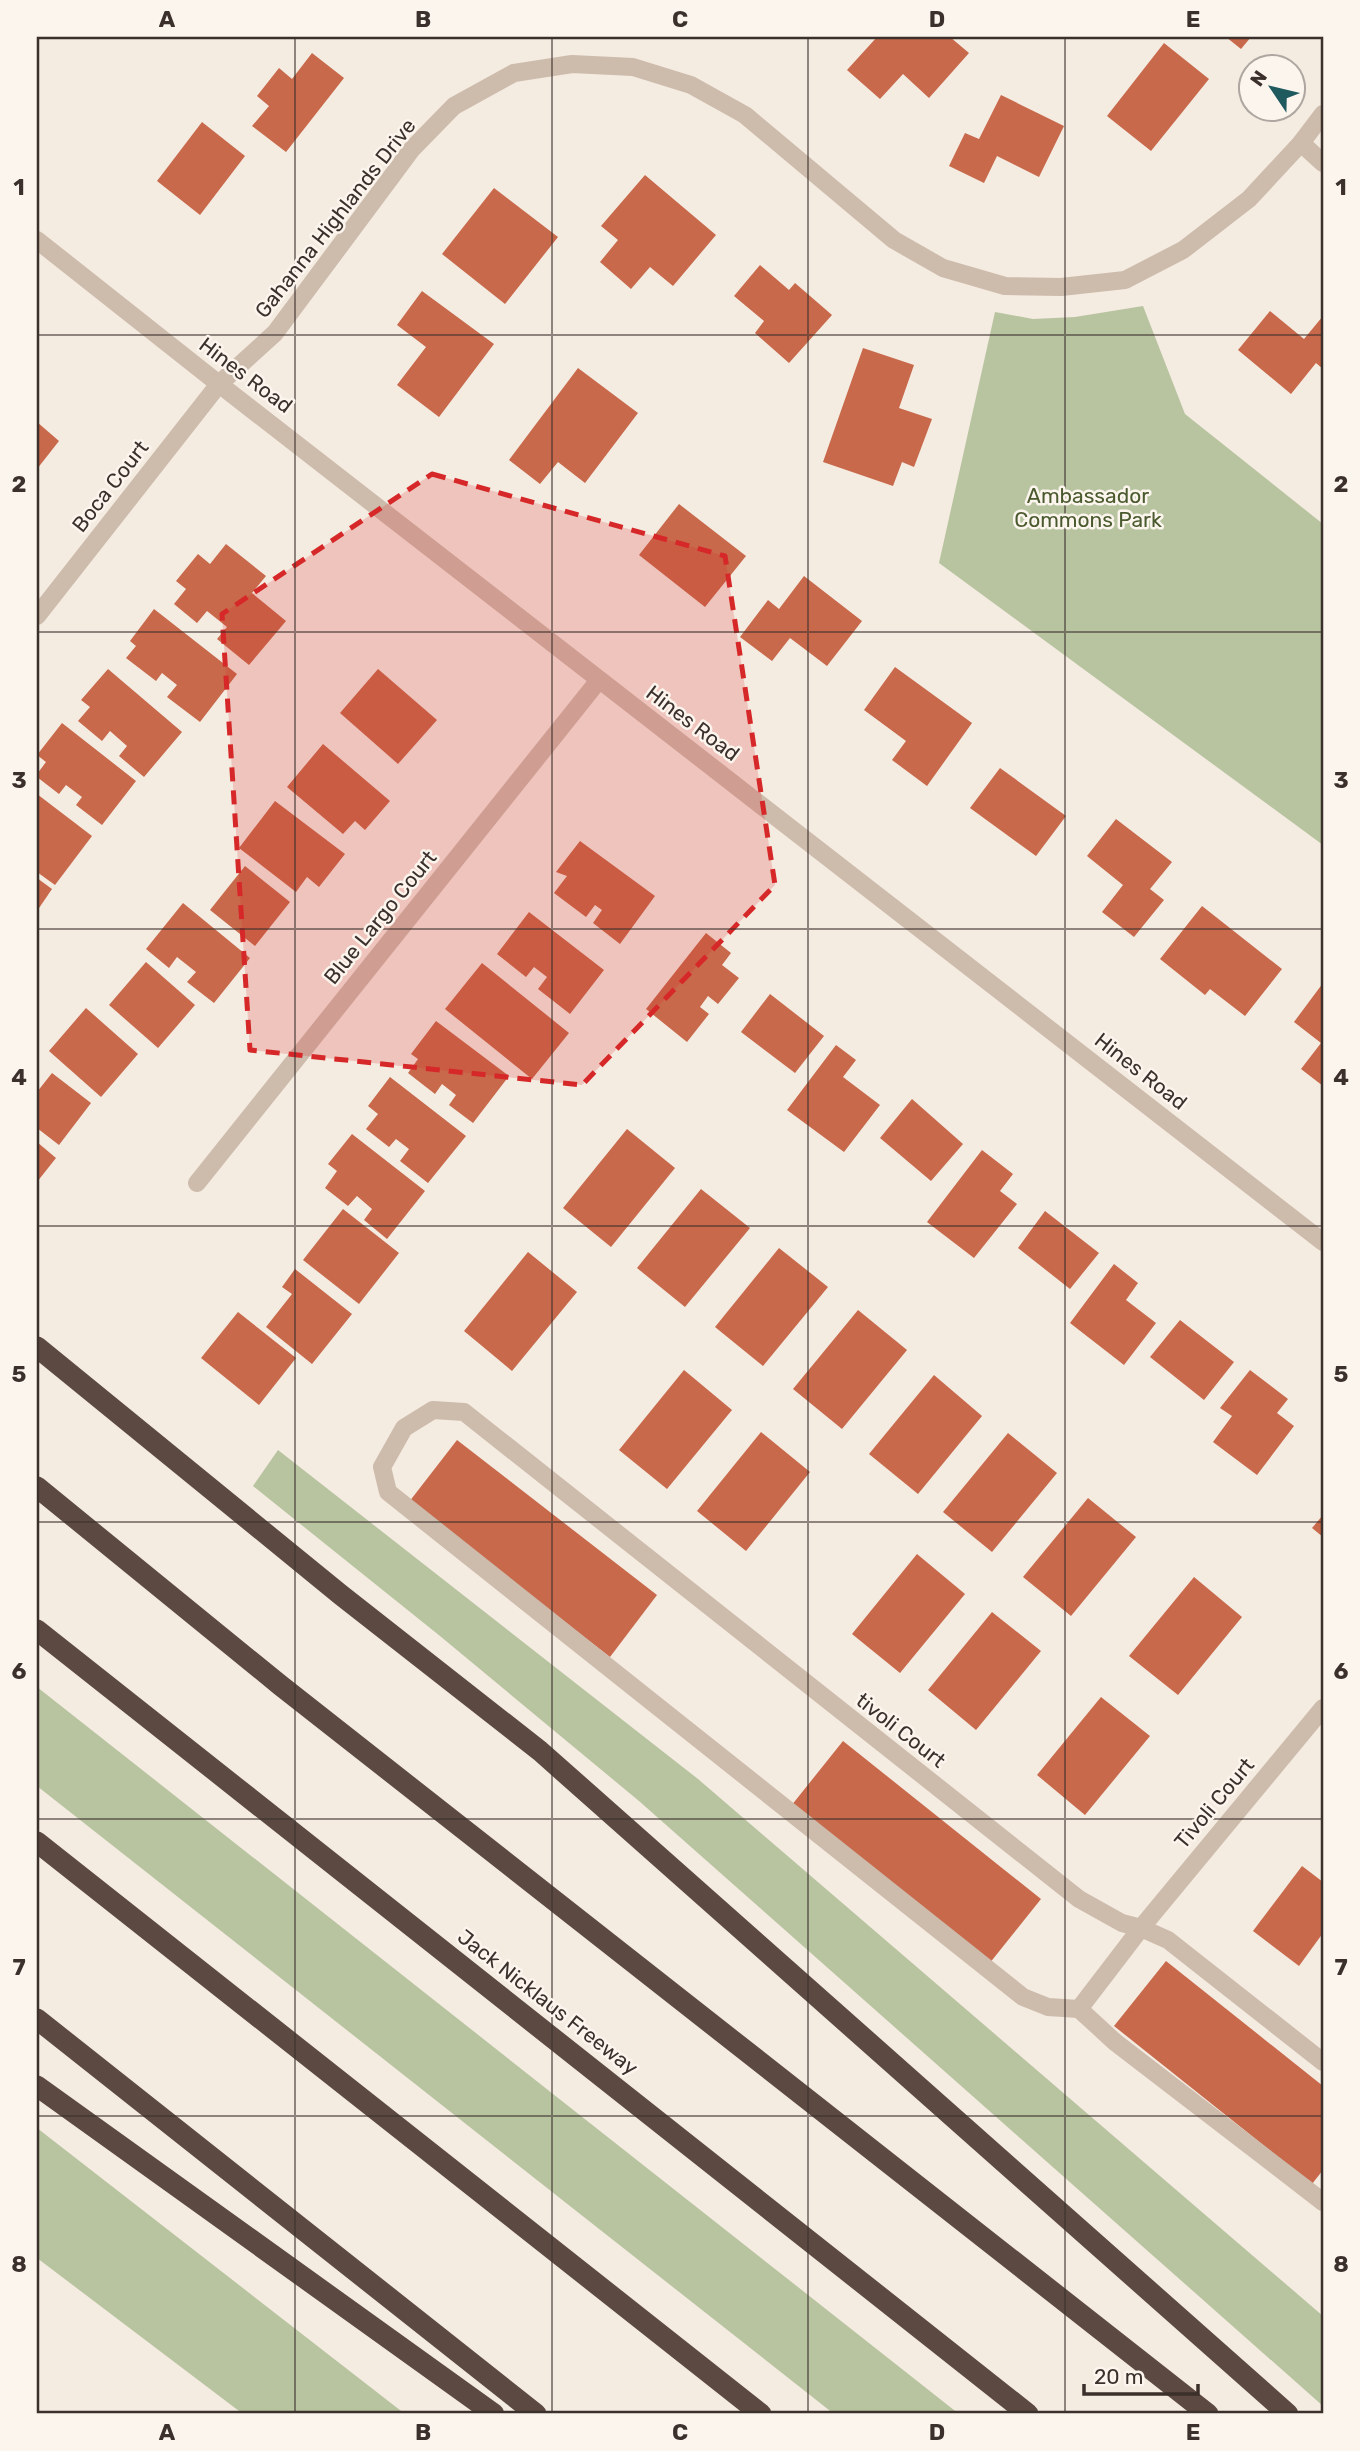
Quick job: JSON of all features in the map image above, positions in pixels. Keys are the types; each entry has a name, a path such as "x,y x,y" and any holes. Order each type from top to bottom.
{"highway":[{"path":"37,1347 341,1595 540,1751 1288,2414"},
{"path":"37,1487 280,1685 1208,2414"},
{"name":"Jack Nicklaus Freeway","path":"37,1630 1028,2414"},
{"path":"37,1842 761,2414"},
{"path":"37,2019 536,2414"},
{"path":"37,2086 494,2414"}],"street":[{"name":"Gahanna Highlands Drive","path":"219,384 275,333 412,149 454,106 514,73 572,64 633,67 691,85 744,115 894,240 943,268 1005,285 1061,287 1125,280 1183,250 1249,199 1301,143 1323,114"},
{"path":"1301,143 1323,163"},
{"name":"Hines Road","path":"37,240 1323,1242"},
{"name":"Boca Court","path":"37,616 219,384"},
{"name":"Blue Largo Court","path":"197,1183 599,680"},
{"name":"tivoli Court","path":"1079,2009 1048,2007 1023,1997 387,1492 382,1467 404,1428 433,1410 464,1412 1079,1899 1122,1923 1168,1940 1323,2062"},
{"name":"Tivoli Court","path":"1079,2009 1141,1928 1323,1708"},
{"path":"1079,2009 1115,2042 1323,2202"}],"highlighted area":[{"path":"432,474 725,556 775,885 582,1085 250,1050 222,614"}],"green space":[{"name":"Ambassador Commons Park","path":"1143,306 1185,414 1323,524 1323,845 939,563 995,312 1033,319 1075,317"},
{"path":"278,1450 698,1779 1323,2316 1323,2406 639,1801 253,1486"},
{"path":"37,1687 959,2414 834,2414 37,1786"},
{"path":"37,2128 405,2414 243,2414 37,2258"}],"building":[{"path":"877,37 950,37 969,53 929,98 903,74 880,99 847,70"},
{"path":"1226,37 1251,37 1241,49"},
{"path":"1164,43 1209,79 1151,151 1107,116"},
{"path":"312,53 344,78 286,152 252,126 269,106 257,96 279,68 292,79"},
{"path":"1001,95 1064,126 1039,177 997,156 984,183 949,166 965,133 979,139"},
{"path":"202,122 245,156 200,215 157,181"},
{"path":"645,175 716,235 673,286 650,267 631,289 600,262 618,240 601,226"},
{"path":"494,188 558,237 505,304 442,254"},
{"path":"760,265 789,290 795,283 832,315 789,363 755,333 764,321 734,296"},
{"path":"422,291 494,344 439,417 397,385 426,347 397,325"},
{"path":"1270,311 1304,339 1323,316 1323,369 1316,363 1291,394 1238,350"},
{"path":"863,348 914,365 899,408 932,419 914,467 902,462 893,486 823,462"},
{"path":"578,368 638,413 585,483 558,462 540,484 509,460"},
{"path":"37,422 59,441 37,469"},
{"path":"679,504 746,556 705,607 639,555"},
{"path":"226,544 266,576 252,593 286,621 249,665 217,639 227,627 207,611 197,623 174,604 186,589 176,581 198,554 210,564"},
{"path":"804,576 862,621 827,666 790,638 772,661 740,637 768,600 779,609"},
{"path":"154,609 237,674 200,722 167,697 177,685 162,673 156,681 126,658 136,646 130,641"},
{"path":"895,667 972,723 927,786 892,760 906,741 864,710"},
{"path":"108,669 182,732 144,777 119,756 127,746 110,731 102,741 78,721 90,707 81,700"},
{"path":"378,669 437,720 398,764 340,713"},
{"path":"62,723 136,781 102,825 76,805 82,797 66,785 59,794 37,777 46,762 37,755"},
{"path":"323,744 390,801 365,830 355,821 343,834 287,787"},
{"path":"1000,768 1066,816 1036,856 970,808"},
{"path":"37,794 92,836 55,885 37,872"},
{"path":"275,801 345,854 319,887 307,877 296,892 239,848"},
{"path":"1116,819 1172,862 1150,889 1164,900 1134,937 1102,912 1123,885 1087,856"},
{"path":"580,841 655,896 620,944 593,923 602,910 595,905 586,917 554,893 567,876 556,872"},
{"path":"245,866 290,902 255,946 210,910"},
{"path":"37,878 52,889 37,911"},
{"path":"183,903 250,958 214,1003 187,982 196,972 177,957 169,968 146,949"},
{"path":"1202,906 1282,969 1245,1016 1210,989 1205,995 1160,959"},
{"path":"529,912 604,970 570,1014 538,989 547,977 534,967 526,977 497,954"},
{"path":"706,933 731,953 722,965 739,978 718,1004 708,996 700,1007 709,1014 687,1042 646,1009"},
{"path":"146,962 195,1005 158,1048 109,1005"},
{"path":"482,963 569,1033 532,1079 445,1009"},
{"path":"1323,983 1323,1086 1301,1069 1321,1043 1294,1022"},
{"path":"770,994 824,1036 795,1073 741,1032"},
{"path":"86,1008 138,1054 101,1097 49,1051"},
{"path":"436,1021 509,1076 473,1123 449,1105 456,1095 442,1084 435,1094 408,1073 418,1059 411,1054"},
{"path":"836,1045 856,1060 843,1077 880,1105 844,1152 787,1110"},
{"path":"52,1073 91,1103 59,1145 37,1128 37,1092"},
{"path":"390,1077 466,1136 428,1183 400,1161 409,1149 396,1139 389,1147 366,1129 378,1114 368,1106"},
{"path":"912,1099 963,1144 931,1181 880,1138"},
{"path":"627,1129 675,1168 611,1247 563,1208"},
{"path":"352,1134 425,1191 387,1239 364,1220 372,1209 357,1196 348,1206 325,1188 337,1171 328,1164"},
{"path":"37,1142 56,1158 37,1182"},
{"path":"982,1150 1013,1174 1000,1191 1017,1204 974,1258 927,1222"},
{"path":"701,1189 750,1228 685,1307 637,1268"},
{"path":"343,1209 399,1253 359,1304 303,1260"},
{"path":"1045,1211 1099,1253 1070,1289 1018,1248"},
{"path":"779,1248 828,1287 763,1366 715,1327"},
{"path":"528,1252 577,1292 512,1371 464,1331"},
{"path":"1114,1264 1138,1283 1126,1300 1156,1323 1124,1365 1070,1323"},
{"path":"295,1269 352,1314 312,1364 266,1327 292,1294 282,1287"},
{"path":"858,1310 907,1350 842,1429 793,1389"},
{"path":"238,1312 296,1358 259,1405 201,1358"},
{"path":"1180,1320 1234,1362 1204,1400 1150,1357"},
{"path":"684,1370 732,1410 667,1489 619,1450"},
{"path":"1250,1370 1288,1399 1277,1413 1294,1426 1257,1475 1213,1442 1232,1416 1220,1408"},
{"path":"934,1375 982,1416 918,1494 869,1454"},
{"path":"761,1432 810,1472 746,1551 697,1511"},
{"path":"1008,1433 1057,1473 992,1552 943,1512"},
{"path":"457,1440 657,1595 610,1657 409,1502"},
{"path":"1088,1498 1136,1537 1071,1616 1023,1577"},
{"path":"1323,1515 1323,1537 1312,1528"},
{"path":"917,1554 965,1594 900,1673 852,1634"},
{"path":"1194,1577 1242,1617 1178,1695 1129,1656"},
{"path":"992,1612 1041,1651 976,1730 928,1690"},
{"path":"1101,1697 1150,1736 1085,1815 1037,1775"},
{"path":"843,1741 1041,1899 989,1964 791,1806"},
{"path":"1302,1866 1323,1882 1323,1933 1299,1966 1253,1931"},
{"path":"1166,1961 1323,2086 1323,2170 1312,2184 1114,2026"}]}
